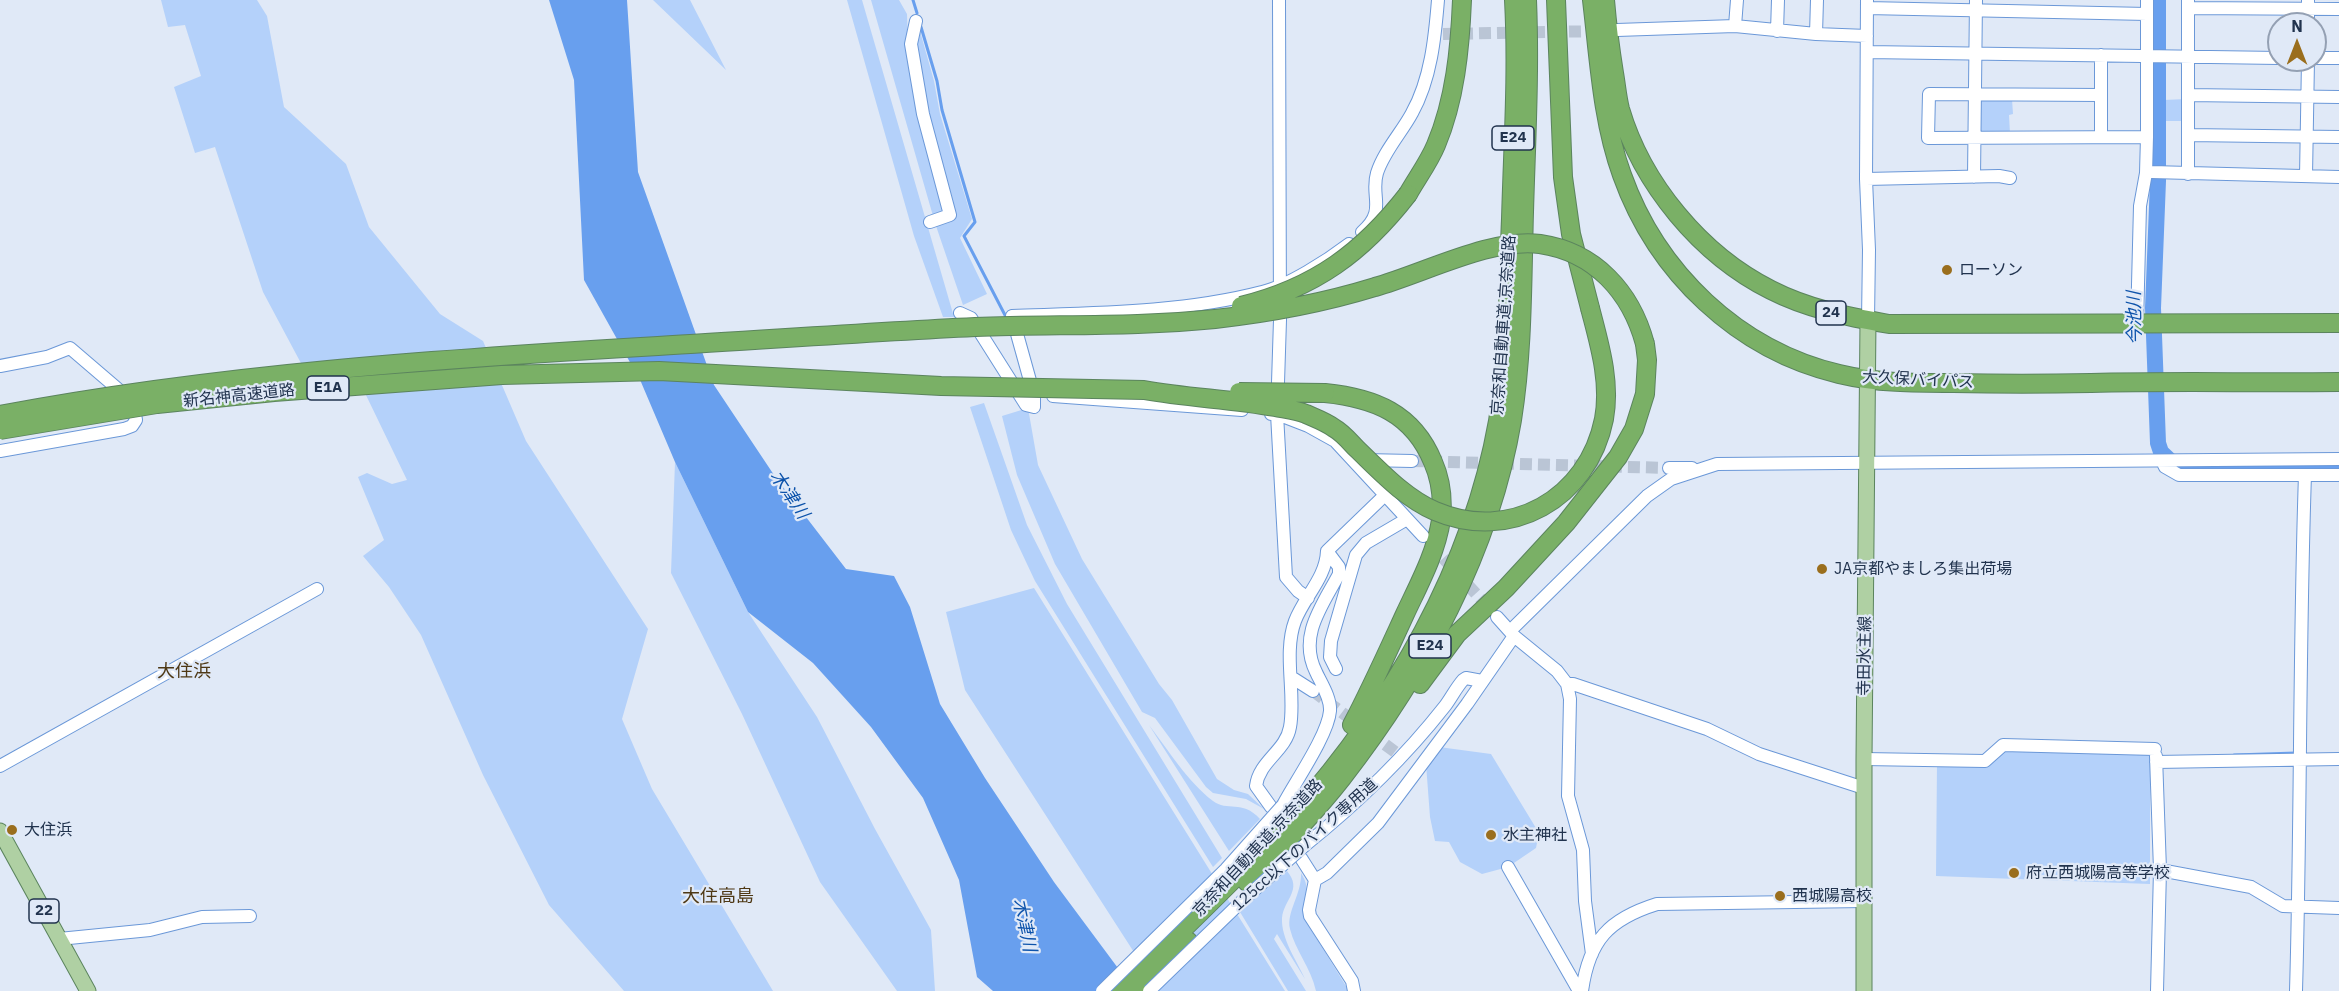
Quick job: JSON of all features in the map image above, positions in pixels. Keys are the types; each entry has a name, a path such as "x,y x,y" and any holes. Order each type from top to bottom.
{"highway":[{"path":"1037,327 1166,319 1255,302 1288,291 1321,274 1363,245 1384,225 1408,194 1436,146 1450,101 1460,47 1462,0"},
{"name":"京奈和自動車道;京奈道路","path":"1514,0 1516,276"},
{"name":"京奈和自動車道;京奈道路","path":"1120,991 1305,822 1376,732 1409,682 1435,638 1468,567 1482,532 1504,457 1513,411 1512,356 1528,73 1527,0"},
{"path":"1144,390 1176,396 1241,400 1303,413 1335,428 1412,498 1433,510 1454,518 1480,522 1510,520 1530,514 1557,498 1580,473 1597,443 1604,418 1605,394 1603,358 1571,234 1563,177 1556,0"},
{"name":"大久保バイパス","path":"1592,0 1606,112 1616,153 1632,200 1661,252 1692,289 1725,320 1766,347 1811,366 1867,380 2031,384 2339,382"},
{"name":"24","path":"1605,0 1612,27 1619,107 1630,139 1646,170 1668,204 1691,230 1744,273 1770,290 1838,315 1889,324 2339,323"},
{"path":"1037,327 1178,322 1267,311 1352,294 1413,276 1496,246 1540,244 1581,257 1610,278 1632,308 1645,344 1647,360 1645,394 1634,429 1618,458 1566,523 1506,588 1457,634 1382,737 1341,778"},
{"name":"新名神高速道路","path":"0,415 138,392 253,377 487,356 978,327 1037,327"},
{"name":"京奈和自動車道;京奈道路","path":"1138,991 1239,881 1282,809 1365,724 1423,631 1457,561 1469,530 1491,454 1512,356"},
{"name":"新名神高速道路","path":"0,430 157,404 274,392 502,375 659,371 941,386 1144,390"},
{"path":"1144,390 1346,395 1380,405 1403,418 1427,447 1437,471 1442,507 1438,533 1430,560 1348,733 1282,809"}],"main road":[{"name":"寺田水主線","path":"1864,991 1868,320"},
{"name":"22","path":"0,831 88,991"}],"street":[{"path":"1279,0 1277,414 1286,577 1298,591 1308,598"},
{"path":"960,313 971,318 1026,405 1035,407 1034,395 1012,316 1099,313 1201,303 1263,292 1321,264 1372,224 1378,203 1377,173 1414,111 1439,34 1438,0"},
{"path":"1736,26 1737,0"},
{"path":"1777,31 1778,0"},
{"path":"1816,34 1817,0"},
{"path":"2147,0 2147,14 2155,56 2146,173 2140,206 2148,324"},
{"path":"1868,320 1867,4 2024,6 2147,14"},
{"path":"2188,174 2188,4 2308,4 2339,9"},
{"path":"1974,177 1976,6"},
{"path":"916,21 912,44 923,114 950,215 930,222"},
{"path":"1612,27 1662,22 1669,28 1736,26 1816,34 1867,36"},
{"path":"1867,52 2267,58"},
{"path":"2101,55 2101,137"},
{"path":"2306,176 2308,72"},
{"path":"2101,95 1929,94 1928,138 2147,137"},
{"path":"2188,95 2339,97"},
{"path":"2188,135 2339,137"},
{"path":"2158,172 2339,177"},
{"path":"1866,179 2010,178"},
{"path":"0,366 47,357 70,348 132,402 136,420 132,426 124,429 0,451"},
{"path":"1034,395 1277,414 1308,426 1335,441 1423,536"},
{"path":"1352,459 1412,461"},
{"path":"1315,880 1327,873 1378,823 1482,681 1512,633 1647,496 1671,479 1717,464 2339,459"},
{"path":"2162,461 2165,467 2180,475 2339,475"},
{"path":"1669,468 1702,468"},
{"path":"2296,991 2301,759 2300,618 2305,475"},
{"path":"1282,809 1256,786 1257,778 1265,763 1284,743 1290,727 1294,622 1327,563 1327,551 1385,495"},
{"path":"1336,669 1330,657 1330,640 1356,555 1366,543 1407,519"},
{"name":"125cc以下のバイク専用道","path":"1102,991 1226,869 1282,809 1327,727 1330,709 1308,652 1309,637 1317,616 1339,574 1339,567 1327,551"},
{"path":"0,766 317,589"},
{"path":"1497,617 1512,633 1557,671 1567,684 1570,699 1568,796 1583,850 1585,901 1592,954"},
{"path":"1291,677 1313,691"},
{"name":"125cc以下のバイク専用道","path":"1149,991 1242,901 1303,852 1390,767 1444,706 1463,680 1466,678 1482,681"},
{"path":"1567,684 1573,684 1707,729 1759,754 1864,788"},
{"path":"1864,759 1985,760 2003,745 2156,756 2339,759"},
{"path":"2156,756 2160,870 2157,991"},
{"path":"1406,760 1417,769"},
{"path":"1303,852 1315,880 1309,910 1310,916 1352,981 1354,991"},
{"path":"1508,867 1580,991"},
{"path":"2160,870 2251,887 2283,906 2339,908"},
{"path":"1580,991 1592,954 1604,934 1617,921 1633,912 1657,904 1864,901"},
{"path":"60,939 150,930 202,916 250,915"}],"shaded area":[{"path":"161,0 257,0 267,16 284,107 346,164 369,227 440,314 483,341 526,441 648,629 622,719 652,789 773,991 624,991 549,905 483,775 421,635 389,587 363,556 384,540 358,477 367,473 392,484 407,480 350,362 311,382 263,292 215,147 195,153 174,87 201,76 185,25 168,27"},
{"path":"653,0 690,0 726,70"},
{"path":"847,0 862,0 954,317 943,317 914,236"},
{"path":"871,0 899,0 907,14 908,45 946,212 933,216"},
{"path":"918,24 934,81 940,114 972,219 960,238 987,294 963,305 935,223 953,218 926,113 914,42"},
{"path":"1984,98 2012,99 2013,114 2009,115 2010,134 1981,134 1978,103"},
{"path":"2187,99 2186,121 2163,121 2163,100"},
{"path":"984,403 1027,525 1067,604 1222,858 1213,867 1035,581 1011,530 970,407"},
{"path":"1028,408 1038,465 1082,559 1159,684 1172,700 1217,779 1234,790 1248,794 1264,809 1246,799 1213,793 1206,787 1155,718 1142,712 1055,564 1017,475 1002,416"},
{"path":"675,462 748,612 817,717 931,930 935,991 897,991 820,882 742,714 671,573"},
{"path":"1034,588 1285,991 1159,991 965,690 946,612"},
{"path":"1149,725 1195,784 1213,801 1224,806 1247,809 1260,819 1229,851"},
{"path":"1439,747 1491,754 1539,833 1536,848 1508,867 1482,874 1460,862 1449,842 1435,841 1430,817 1426,764"},
{"path":"2003,747 2150,751 2150,884 1936,876 1937,763 1985,764"},
{"path":"1287,871 1293,889 1283,911 1282,926 1305,979 1277,934 1274,939 1306,991 1288,991 1240,912"},
{"path":"1301,873 1307,891 1304,918 1349,991 1316,991 1311,975 1292,937 1289,923 1301,881"}],"water":[{"name":"木津川","path":"549,0 627,0 638,172 714,385 776,478 846,569 894,576 910,607 940,704 985,778 1054,882 1135,991 993,991 977,977 959,880 923,798 871,727 813,663 748,612 675,462 641,382 584,280 574,80"}],"waterway":[{"path":"913,0 917,13"},
{"name":"今池川","path":"2158,0 2158,181 2153,308 2158,443 2161,452 2178,468 2339,468"},
{"path":"921,27 937,81 942,110 975,222 964,236 1007,319"},
{"path":"2234,755 2296,753"}],"tunnel":[{"path":"1443,34 1601,31"},
{"path":"1412,461 1669,468"},
{"path":"1431,545 1490,609"},
{"path":"1313,691 1406,760"}],"place":[{"name":"ローソン","path":"1947,270"},
{"name":"JA京都やましろ集出荷場","path":"1822,569"},
{"name":"大住浜","path":"12,830"},
{"name":"水主神社","path":"1491,835"},
{"name":"府立西城陽高等学校","path":"2014,873"},
{"name":"西城陽高校","path":"1780,896"}],"district":[{"name":"大住浜","path":"184,672"},
{"name":"大住高島","path":"718,897"}]}
